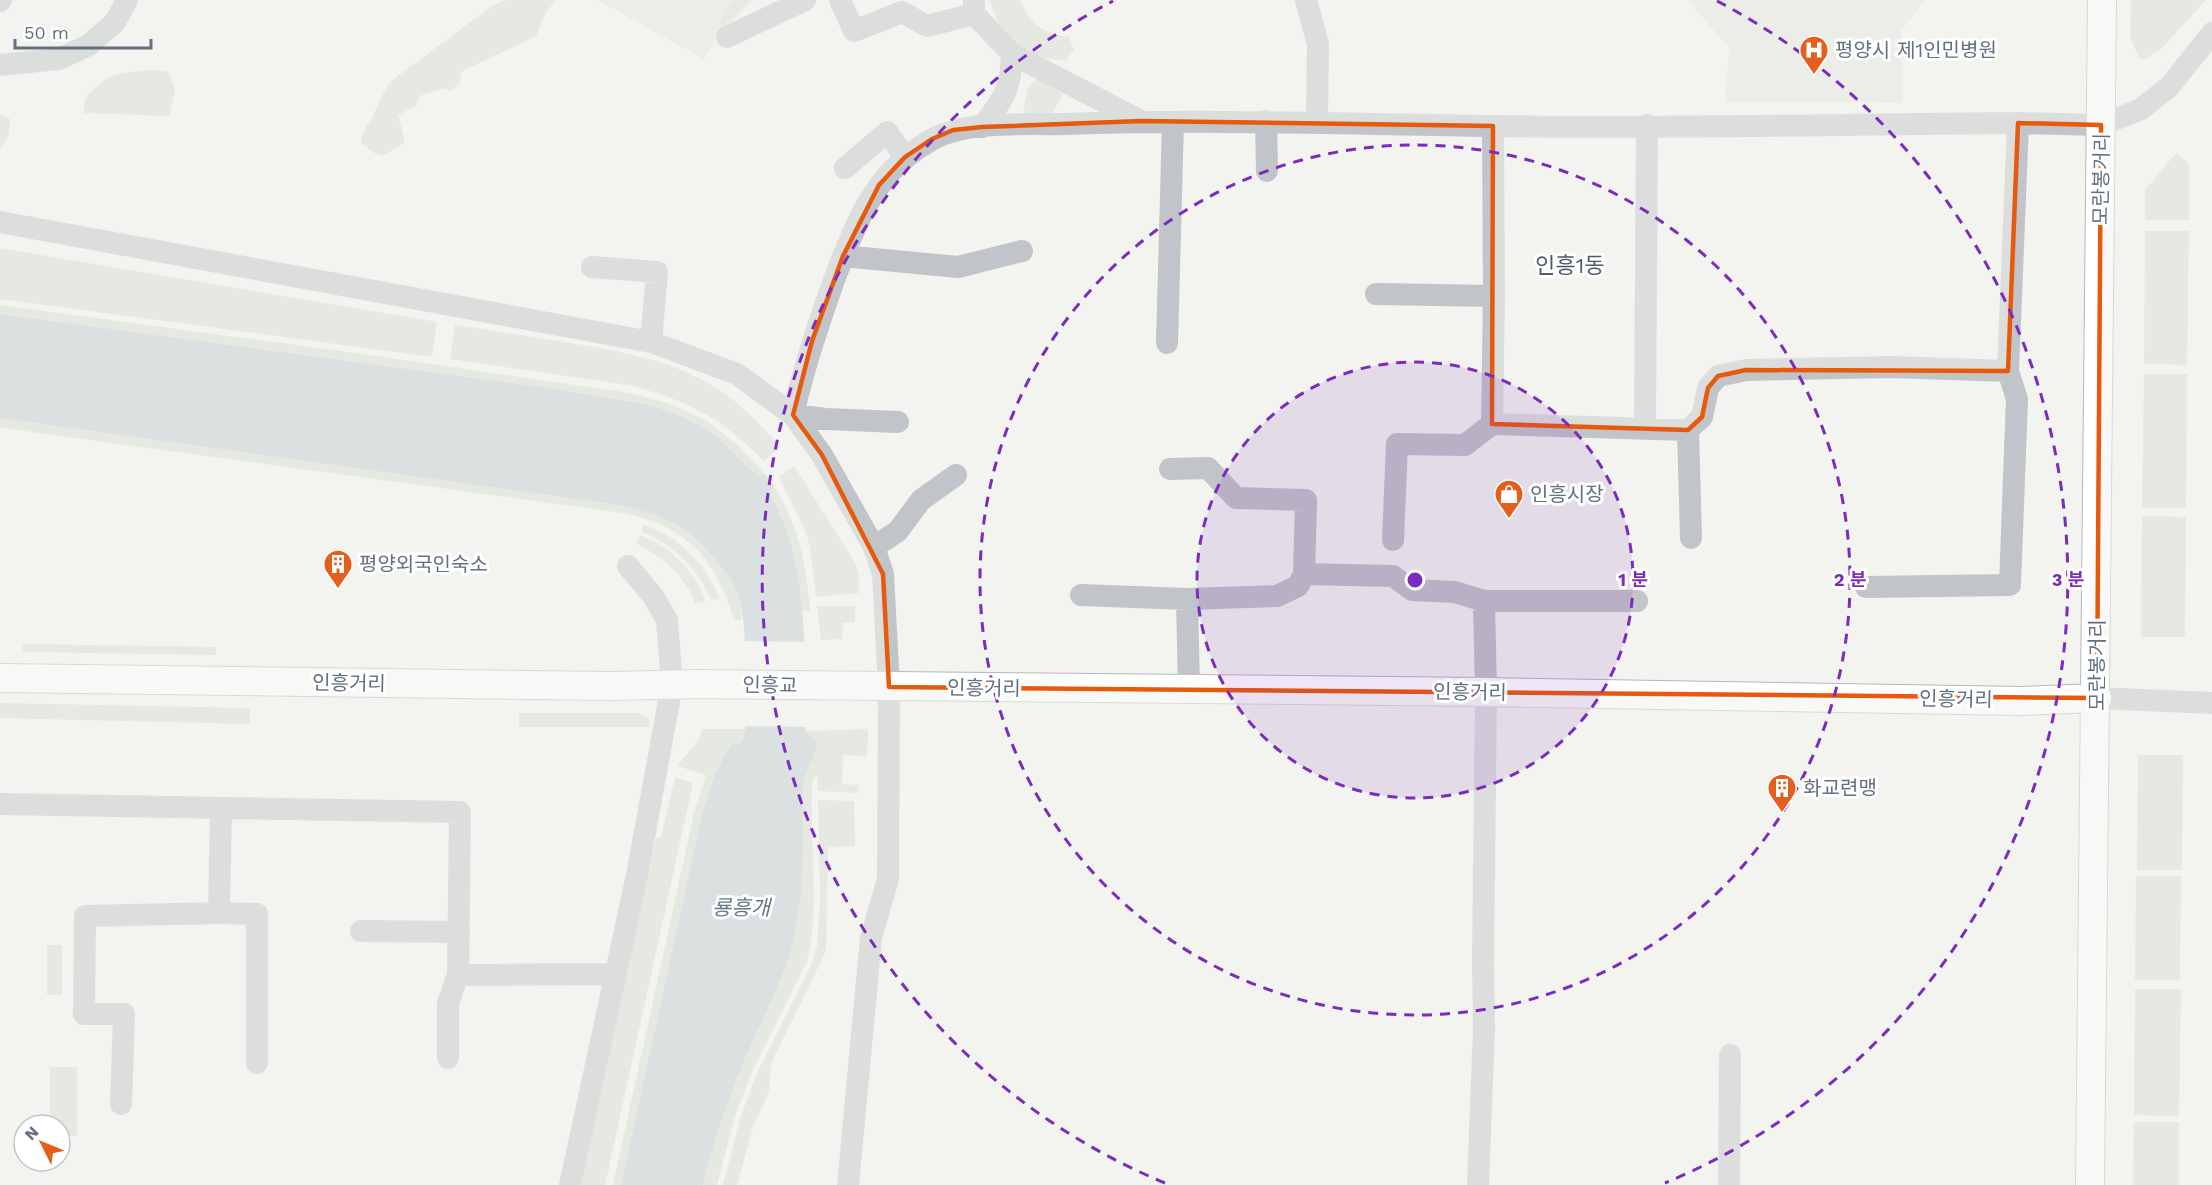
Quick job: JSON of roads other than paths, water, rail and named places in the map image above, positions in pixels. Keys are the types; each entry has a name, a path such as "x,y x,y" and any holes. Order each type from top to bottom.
{"main road":[{"name":"모란봉거리","path":"2090,1185 2097,698 2102,0"},
{"name":"인흥거리","path":"0,678 685,685"},
{"name":"인흥교","path":"685,685 843,686"},
{"name":"인흥거리","path":"843,686 1486,692 2021,701 2097,698"}],"street":[{"path":"0,65 59,59 89,45 115,22 127,0"},
{"path":"727,37 805,0"},
{"path":"840,0 854,31 902,12 927,27 974,7 1012,54 1141,121"},
{"path":"1306,0 1318,44 1317,123"},
{"path":"793,415 812,341 843,256 879,185 905,157 932,139 953,130 1141,121 1493,126 2018,123 2101,125 2140,110 2169,87 2212,33"},
{"path":"982,127 1003,100 1011,76 1012,54"},
{"path":"1266,121 1267,171"},
{"path":"1167,343 1173,122"},
{"path":"1866,587 2010,585 2017,399 2008,371 2018,123"},
{"path":"1645,428 1647,125"},
{"path":"1492,423 1493,126"},
{"path":"845,168 887,132 905,157"},
{"path":"0,222 651,342 737,374 793,415 822,455 874,547 883,574 890,687 888,879 871,938 848,1185"},
{"path":"843,256 958,267 1022,251"},
{"path":"592,267 657,272 651,342"},
{"path":"1376,294 1494,296"},
{"path":"1393,540 1397,444 1465,445 1492,423 1688,430 1702,417 1708,388 1718,376 1746,370 1893,367 2008,371"},
{"path":"793,415 826,420 898,422"},
{"path":"1688,430 1690,538"},
{"path":"1082,595 1187,599 1277,596 1298,586 1304,574 1306,500 1236,498 1208,468 1170,469"},
{"path":"874,547 898,531 921,500 956,475"},
{"path":"570,1185 614,974 685,685 667,620 653,596 628,566"},
{"path":"1304,574 1393,576 1412,590 1455,592 1484,601 1636,601"},
{"path":"1187,599 1189,690"},
{"path":"1478,1185 1484,1027 1486,692 1484,601"},
{"path":"2097,698 2212,703"},
{"path":"0,804 460,812 458,975 448,1003 448,1058"},
{"path":"219,913 221,808"},
{"path":"121,1104 124,1014 84,1014 85,916 257,914 257,1063"},
{"path":"361,931 459,932"},
{"path":"458,975 614,974"},
{"path":"1729,1185 1730,1055"}],"water":[{"name":"룡흥개","path":"0,314 541,387 650,405 697,424 721,440 757,476 765,474 773,485 770,495 783,522 799,579 804,640 806,731 817,741 803,785 801,888 791,949 769,1007 743,1063 716,1139 703,1185 621,1185 702,814 715,774 731,744 740,744 743,740 745,729 744,622 737,592 727,574 690,533 654,514 625,506 0,418"}],"place":[{"name":"평양시 제1인민병원","path":"1814,76"},
{"name":"인흥시장","path":"1509,520"},
{"name":"평양외국인숙소","path":"338,590"},
{"name":"화교련맹","path":"1782,814"}],"district":[{"name":"인흥1동","path":"1570,265"}]}
